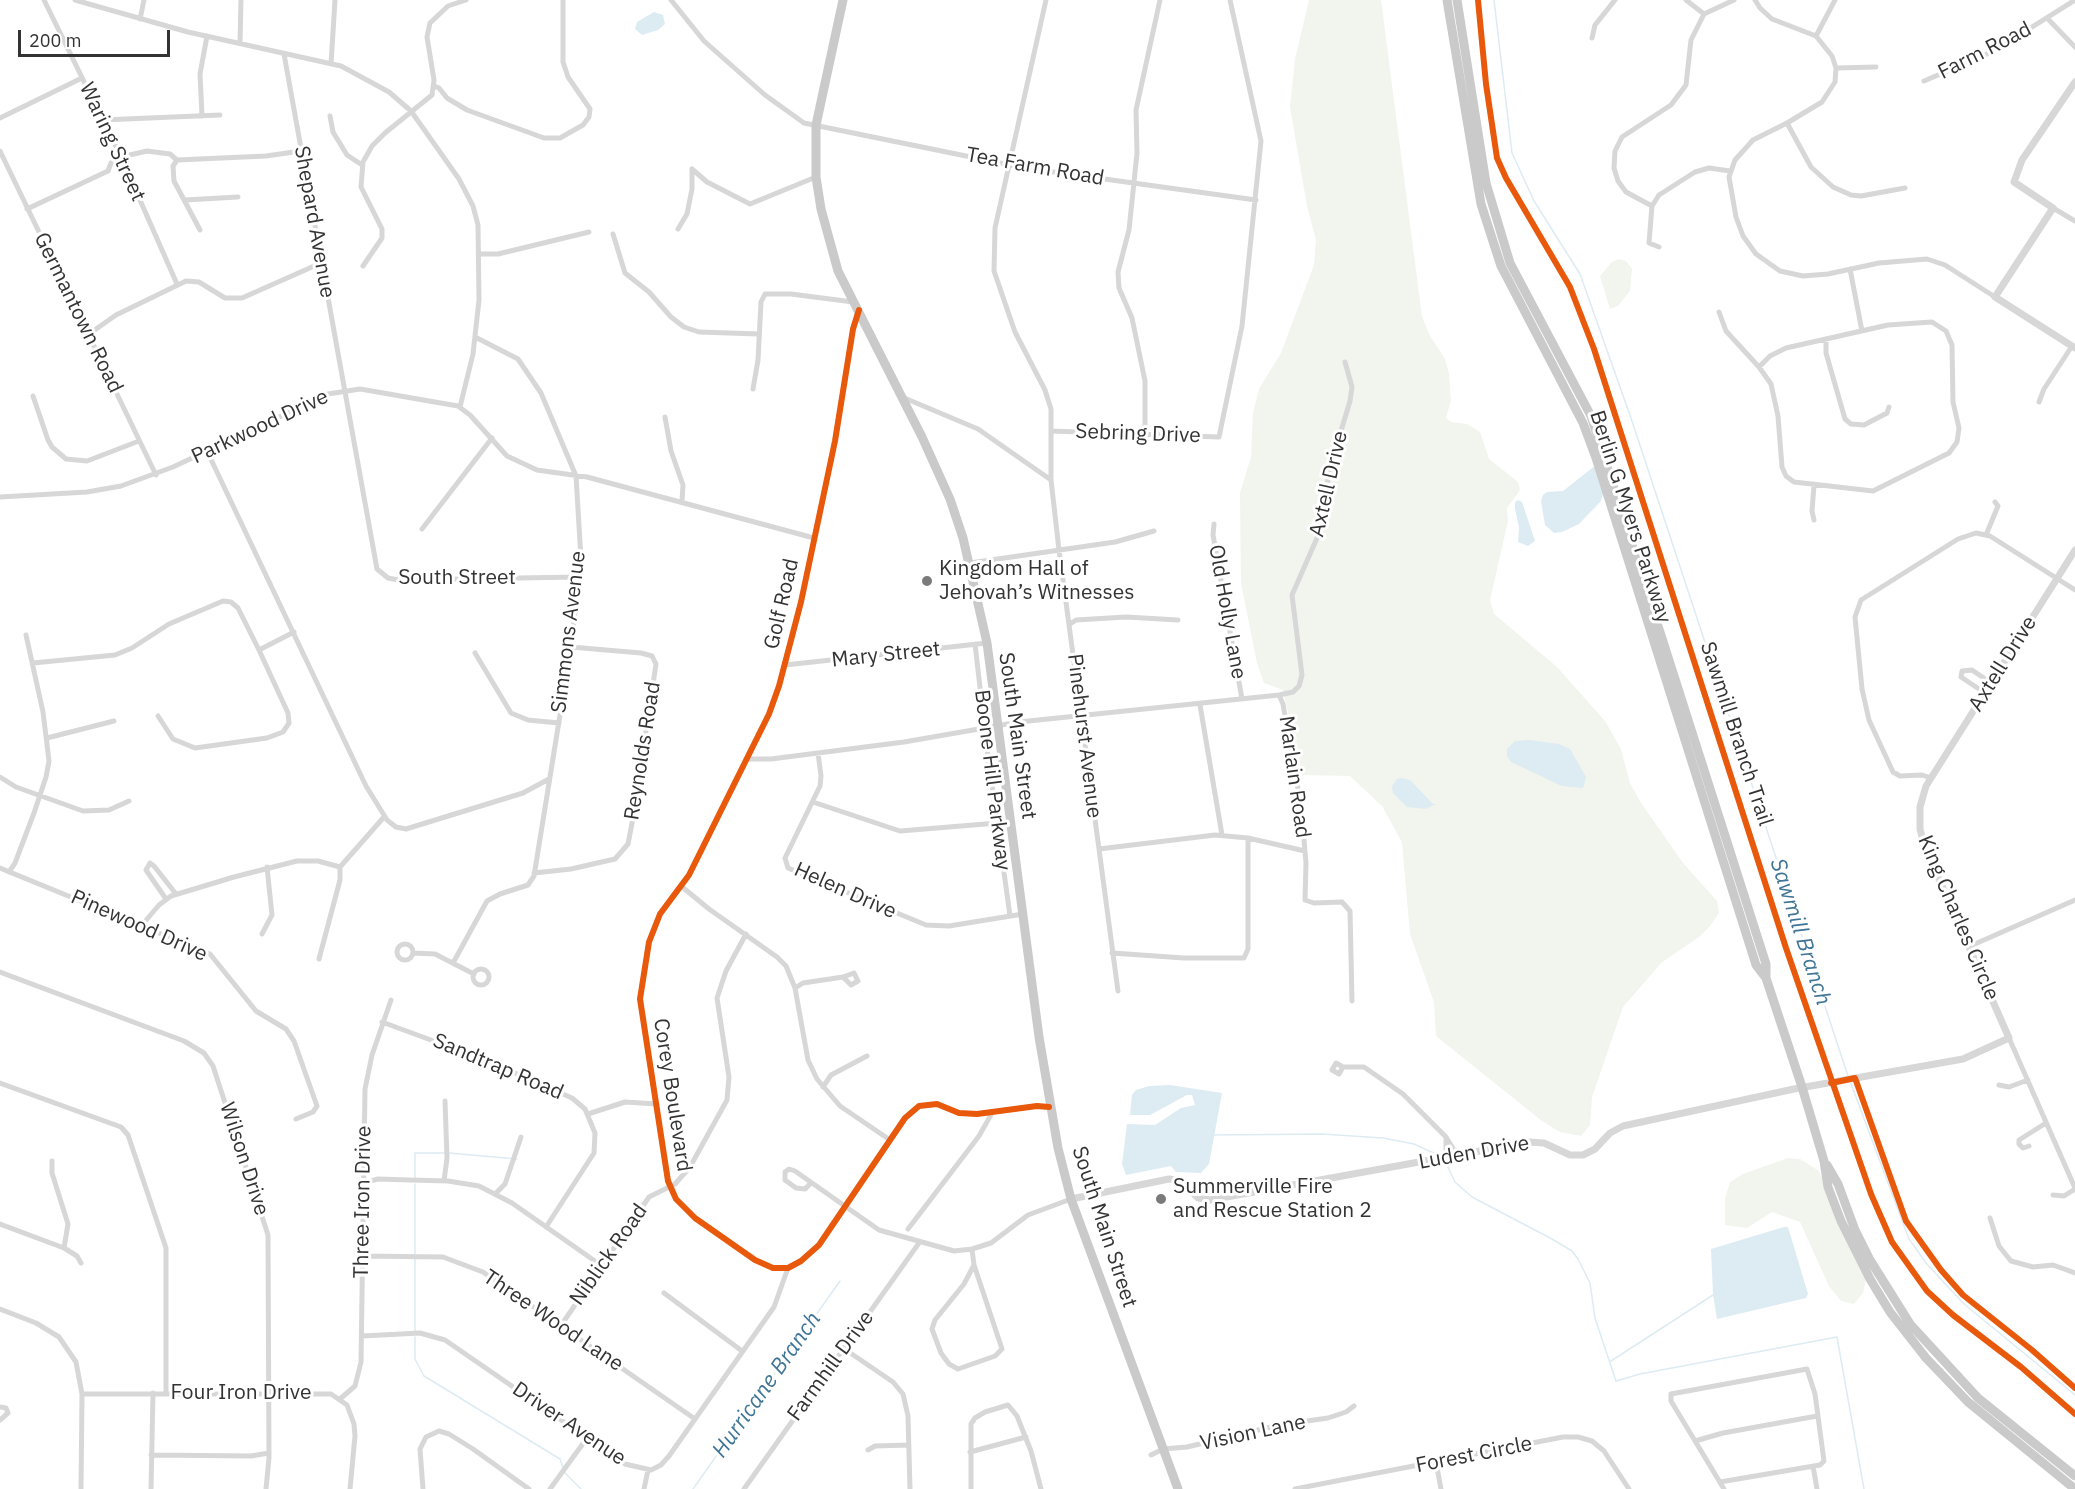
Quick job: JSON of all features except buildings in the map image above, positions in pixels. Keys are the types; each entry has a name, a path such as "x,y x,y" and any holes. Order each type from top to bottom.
{"main road":[{"name":"South Main Street","path":"843,0 816,125 816,177 820,209 833,258 950,499 970,563 987,643 1049,1107 1071,1199 1178,1489"},
{"name":"Berlin G Myers Parkway","path":"1447,0 1481,204 1501,266 1583,423 1596,458 1756,965 1766,978 1802,1087 1824,1161 1828,1187 1855,1251 1890,1312 1908,1336 1968,1402 2075,1489"},
{"name":"Berlin G Myers Parkway","path":"1457,0 1486,183 1510,263 1591,416 1767,964 1766,978"},
{"path":"1628,563 1638,560"},
{"name":"Berlin G Myers Parkway","path":"1824,1161 1838,1184 1870,1260 1910,1324 1978,1398 2075,1476"}],"street":[{"name":"Waring Street","path":"44,0 121,157 177,284"},
{"path":"75,0 207,36 344,68 389,92 411,111 469,197 478,225 481,254 475,337 460,407 507,456 521,465 537,470 576,476 682,501 814,538"},
{"path":"140,19 144,0"},
{"path":"240,43 241,0"},
{"path":"331,64 335,0"},
{"path":"444,0 448,6"},
{"path":"363,266 382,238 382,229 361,187 362,165 372,146 411,111 430,98 434,86 428,33 432,19 448,6 466,0"},
{"path":"434,86 451,101 467,110 544,138 560,138 583,125 589,117 590,109 564,68 562,0"},
{"name":"Tea Farm Road","path":"671,0 704,41 798,120 1010,165 1256,200"},
{"name":"Pinehurst Avenue","path":"1046,0 995,228 994,271 1015,332 1047,394 1051,409 1052,480 1059,550 1118,991"},
{"path":"1145,436 1146,381 1132,318 1118,280 1120,259 1129,230 1137,153 1136,110 1160,0"},
{"path":"1230,0 1261,141 1256,200"},
{"path":"1592,38 1595,25 1615,0"},
{"path":"1686,0 1704,14"},
{"path":"1652,206 1626,192 1618,182 1614,168 1615,151 1622,137 1671,105 1686,85 1691,40 1704,14 1734,0"},
{"path":"1755,0 1772,19 1816,36 1832,56 1836,68 1835,82 1822,102 1753,140 1738,155 1730,171 1729,185 1745,239 1761,259 1780,271 1803,276 1904,260 1934,261 1946,265 2073,347 2044,389 2039,402"},
{"path":"1816,36 1835,0"},
{"name":"Farm Road","path":"1924,81 1994,51 2075,0"},
{"path":"2048,19 2075,47"},
{"path":"202,116 200,74 207,36"},
{"name":"Shepard Avenue","path":"284,54 343,390"},
{"path":"1836,68 1876,67"},
{"path":"0,118 82,78"},
{"path":"2074,87 2022,160 2014,182 2075,221"},
{"path":"102,120 220,115"},
{"path":"330,116 333,132 347,155 362,165"},
{"path":"1787,123 1811,167 1833,187 1851,195 1862,196 1905,188"},
{"name":"Germantown Road","path":"0,151 156,475"},
{"path":"27,209 108,171 111,163 121,157 160,151 170,154 177,160 256,157 301,151"},
{"path":"177,160 173,166 174,181 190,206 200,230"},
{"path":"1659,248 1649,243 1652,206 1668,188 1695,172 1708,168 1730,171"},
{"path":"678,229 687,214 692,189 692,169 707,182 750,204 816,177"},
{"path":"185,200 238,197"},
{"name":"Sebring Drive","path":"1051,431 1219,438 1242,326 1256,200"},
{"path":"1995,297 2053,208"},
{"path":"481,254 498,254 589,231"},
{"path":"613,234 625,273 649,292 671,317 684,327 699,332 759,334"},
{"path":"89,334 116,315 177,284 193,280 225,298 242,298 321,263"},
{"path":"1850,269 1862,331"},
{"path":"753,389 761,302 767,293 857,306"},
{"name":"Golf Road","path":"681,886 769,714 785,665 842,411 857,306"},
{"path":"1719,312 1726,332 1759,367 1771,384 1784,472 1794,482 1865,491 1881,489 1948,453 1957,442 1959,428 1953,402 1953,350 1946,331 1932,322 1888,325 1777,351 1759,367"},
{"name":"Simmons Avenue","path":"453,963 487,901 531,881 534,873 571,647 581,551 576,476 541,393 526,370 512,356 475,337"},
{"path":"1826,339 1826,353 1845,419 1851,424 1864,425 1887,413 1889,407"},
{"name":"Axtell Drive","path":"1279,695 1290,694 1302,680 1292,595 1321,529 1329,471 1350,401 1352,387 1345,362"},
{"name":"Parkwood Drive","path":"0,497 99,491 156,475 328,394 343,390 360,389 460,407"},
{"name":"South Street","path":"343,390 375,563 377,569 388,578 500,580 579,577"},
{"path":"33,396 48,440 52,447 66,459 87,461 139,441"},
{"path":"902,397 978,429 1052,480"},
{"path":"665,417 671,451 683,485 682,501"},
{"path":"422,529 492,438"},
{"path":"1957,442 1965,446"},
{"path":"207,451 366,786 384,817 396,827 406,829 524,793 549,779"},
{"path":"1814,485 1812,511 1814,520"},
{"path":"1986,535 1998,506 1995,502"},
{"name":"Old Holly Lane","path":"1214,524 1213,535 1242,699"},
{"path":"970,563 1115,542 1154,531"},
{"path":"1931,778 1918,775 1900,776 1893,772 1864,705 1855,617 1861,600 1965,536 1986,535 2075,590"},
{"name":"Axtell Drive","path":"1931,778 2075,550"},
{"path":"33,663 115,655 132,648 169,624 223,601 238,608 288,713 289,723 283,732 267,738 195,747 173,739 162,726 158,716"},
{"path":"1070,624 1076,620 1125,617 1178,620"},
{"path":"259,650 294,632"},
{"path":"9,872 15,863 47,772 47,738 26,635"},
{"name":"Mary Street","path":"785,665 987,643"},
{"name":"Boone Hill Parkway","path":"975,644 1010,916"},
{"name":"Reynolds Road","path":"534,873 553,872 609,861 620,855 628,844 656,664 652,656 641,653 571,647"},
{"path":"475,653 511,713 528,720 559,723"},
{"path":"1984,693 1961,677 1962,671 1972,670 1991,683"},
{"path":"746,759 765,760 985,730 998,726 1279,695"},
{"name":"Marlain Road","path":"1279,695 1283,704 1301,806 1305,851 1305,900 1314,903 1342,902 1350,910 1352,1001"},
{"path":"1200,705 1222,835"},
{"path":"47,738 114,721"},
{"name":"Helen Drive","path":"818,753 822,776 813,802 785,858 788,868 926,925 949,926 1023,914"},
{"path":"0,777 40,796 89,812 109,810 129,801"},
{"name":"King Charles Circle","path":"1931,778 1920,807 1921,837 2074,1185"},
{"path":"813,802 900,831 998,823"},
{"path":"320,959 340,880 340,867 384,817"},
{"path":"1099,849 1222,835 1248,838 1305,851"},
{"path":"1112,953 1184,958 1244,958 1248,948 1248,838"},
{"path":"142,925 166,899 176,894 267,867 312,860 340,867"},
{"path":"166,899 147,872 146,866 150,863 176,894"},
{"path":"262,934 272,915 267,867"},
{"name":"Pinewood Drive","path":"0,868 207,951 256,1011 279,1024 291,1035 317,1106 313,1112 296,1119"},
{"path":"681,886 782,961 795,988 808,1060 823,1087 840,1106 890,1140"},
{"name":"Corey Boulevard","path":"681,886 660,914 654,928 640,999 670,1187 681,1204 695,1218 755,1260 773,1268 788,1268"},
{"path":"1968,947 2075,900"},
{"name":"Niblick Road","path":"562,1324 649,1197 670,1187 690,1167 727,1100 729,1077 717,998 726,971 746,934"},
{"path":"413,953 435,954 474,974"},
{"name":"Wilson Drive","path":"0,972 184,1041 199,1049 209,1059 261,1208 268,1235 269,1453 266,1489"},
{"path":"795,988 803,982 843,978"},
{"name":"Three Iron Drive","path":"340,1399 350,1394 358,1381 362,1336 365,1089 382,1022 391,1000"},
{"name":"Sandtrap Road","path":"382,1022 453,1046 560,1092 577,1101 588,1114"},
{"name":"Luden Drive","path":"1071,1199 1169,1179 1181,1181 1198,1198 1210,1200 1537,1141 1570,1155 1583,1155 1595,1149 1610,1133 1623,1126 1802,1087 1963,1059 2008,1038"},
{"path":"823,1087 827,1079 837,1071 867,1056"},
{"path":"1343,1067 1357,1066 1370,1070 1414,1103 1446,1137 1457,1155"},
{"path":"1999,1086 2009,1087 2028,1080"},
{"path":"0,1083 121,1127 128,1135 166,1248 166,1393"},
{"path":"444,1181 447,1158 445,1101"},
{"path":"546,1227 588,1166 594,1153 595,1133 588,1114 625,1102 657,1104"},
{"path":"788,1268 811,1254 909,1113 925,1104 942,1106 965,1114 993,1113 1037,1106 1049,1107"},
{"path":"908,1228 979,1136 993,1113"},
{"path":"2029,1146 2023,1148 2019,1140 2046,1123"},
{"path":"496,1193 505,1184 521,1137"},
{"path":"1446,1137 1446,1157"},
{"path":"52,1161 51,1173 68,1224 64,1248"},
{"path":"811,1183 805,1189 796,1188 785,1180 785,1172 789,1169 795,1170 879,1230 954,1251 972,1249 995,1241 1028,1215 1071,1199"},
{"path":"363,1183 378,1179 472,1184 496,1193 602,1266"},
{"path":"2053,1195 2064,1196 2074,1185"},
{"path":"1990,1218 1999,1246 2012,1261 2033,1267 2053,1265 2075,1273"},
{"path":"0,1224 64,1248 77,1256 81,1263"},
{"name":"Farmhill Drive","path":"744,1489 919,1243"},
{"path":"972,1249 974,1265 1002,1349 995,1356 958,1369 949,1364 941,1353 932,1329 935,1320 964,1284 974,1265"},
{"name":"Three Wood Lane","path":"363,1256 424,1255 456,1261 490,1276 562,1324 695,1419"},
{"name":"Driver Avenue","path":"362,1336 420,1333 445,1340 625,1464 648,1470 665,1461 774,1306 788,1268"},
{"path":"664,1293 742,1351"},
{"path":"0,1310 36,1323 63,1341 76,1362 81,1394 81,1489"},
{"path":"843,1348 874,1368 901,1390 907,1407 910,1489"},
{"path":"1720,1482 1820,1465 1825,1458 1808,1369 1673,1393 1671,1401 1724,1489"},
{"name":"Four Iron Drive","path":"81,1394 326,1393 340,1399 351,1413 356,1436 350,1489"},
{"path":"151,1489 153,1394"},
{"path":"971,1489 970,1428 972,1421 1000,1406 1014,1409 1026,1437 1041,1489"},
{"name":"Vision Lane","path":"1151,1455 1163,1449 1187,1447 1279,1425 1328,1418 1346,1412 1354,1406"},
{"path":"0,1407 6,1408 8,1413 0,1420"},
{"path":"1695,1441 1723,1433 1817,1416"},
{"path":"423,1489 420,1449 426,1437 439,1431 449,1434 473,1449 529,1489"},
{"path":"970,1452 1026,1437"},
{"name":"Forest Circle","path":"1295,1489 1563,1437 1578,1437 1592,1441 1604,1451 1629,1489"},
{"path":"550,1489 587,1438"},
{"path":"868,1450 875,1446 909,1445"},
{"path":"151,1455 250,1456 269,1453"},
{"path":"1436,1462 1441,1489"},
{"path":"1813,1466 1817,1489"},
{"path":"644,1489 648,1470"}],"shaded area":[{"path":"1309,0 1381,0 1422,317 1430,336 1445,359 1449,374 1451,400 1446,418 1451,422 1467,424 1480,432 1489,459 1518,482 1520,490 1507,508 1508,521 1490,600 1494,614 1557,667 1605,721 1621,749 1630,783 1641,803 1683,863 1717,901 1719,913 1710,926 1699,937 1661,963 1623,1007 1592,1097 1590,1125 1581,1136 1560,1132 1542,1121 1436,1036 1434,1002 1410,934 1402,842 1382,806 1350,776 1302,775 1283,690 1264,683 1257,663 1241,583 1240,493 1251,457 1253,413 1259,389 1281,353 1314,265 1316,240 1307,206 1290,107 1295,59"},
{"path":"654,12 663,15 665,24 658,30 642,35 635,29 637,22"},
{"path":"1619,259 1626,261 1632,269 1630,291 1618,306 1610,309 1600,276 1612,262"},
{"path":"1596,465 1606,483 1601,501 1579,524 1554,533 1545,525 1541,501 1543,495 1547,492 1563,491"},
{"path":"1518,500 1522,502 1535,541 1528,546 1518,542 1519,528 1515,502"},
{"path":"1529,740 1559,744 1570,749 1586,777 1583,788 1562,786 1511,762 1507,756 1507,749 1515,741"},
{"path":"1397,779 1410,780 1433,804 1436,804 1426,809 1407,807 1393,793 1392,786"},
{"path":"1170,1085 1222,1093 1209,1164 1201,1173 1176,1172 1171,1166 1126,1175 1122,1164 1127,1124 1155,1125 1181,1108 1195,1105 1192,1095 1187,1095 1150,1115 1130,1115 1132,1095 1136,1090 1149,1086"},
{"path":"1788,1158 1800,1159 1819,1171 1866,1279 1863,1293 1854,1304 1841,1301 1829,1286 1800,1222 1772,1212 1747,1228 1725,1225 1725,1198 1730,1182 1743,1174"},
{"path":"1788,1227 1808,1294 1806,1298 1717,1319 1713,1295 1711,1249"}],"waterway":[{"name":"Sawmill Branch","path":"1494,0 1512,153 1534,201 1580,274 1632,421 1848,1076"},
{"name":"Sawmill Branch","path":"1850,1081 1909,1239 1926,1263 1964,1304 2075,1395"},
{"path":"1213,1135 1322,1134 1383,1138 1414,1144 1438,1155"},
{"path":"415,1179 415,1153 444,1153"},
{"path":"449,1153 517,1159"},
{"path":"1445,1161 1455,1182 1472,1197 1572,1251 1590,1283 1595,1318 1616,1381 1640,1374 1837,1337 1864,1489"},
{"path":"415,1184 415,1254"},
{"path":"415,1259 415,1332"},
{"name":"Hurricane Branch","path":"693,1489 840,1281"},
{"path":"1611,1361 1713,1295"},
{"path":"415,1337 415,1359 424,1376 560,1459 563,1468"},
{"path":"565,1473 581,1489"}],"cycle path":[{"name":"Sawmill Branch Trail","path":"1478,0 1486,84 1497,158 1506,178 1570,287 1594,349 1786,948 1871,1194 1892,1242 1927,1291 1953,1315 2021,1367 2075,1414"},
{"path":"859,310 853,329 835,441 801,602 779,686 769,714 689,875 660,914 649,942 640,999 668,1181 676,1199 695,1218 755,1260 773,1268 788,1268 801,1261 819,1245 905,1118 919,1106 937,1104 959,1113 977,1114 1037,1106 1049,1107"},
{"path":"1831,1083 1855,1078 1906,1221 1941,1270 1963,1295 2075,1388"}],"place":[{"name":"Kingdom Hall of Jehovah’s Witnesses","path":"927,581"},
{"name":"Summerville Fire and Rescue Station 2","path":"1161,1199"}]}
